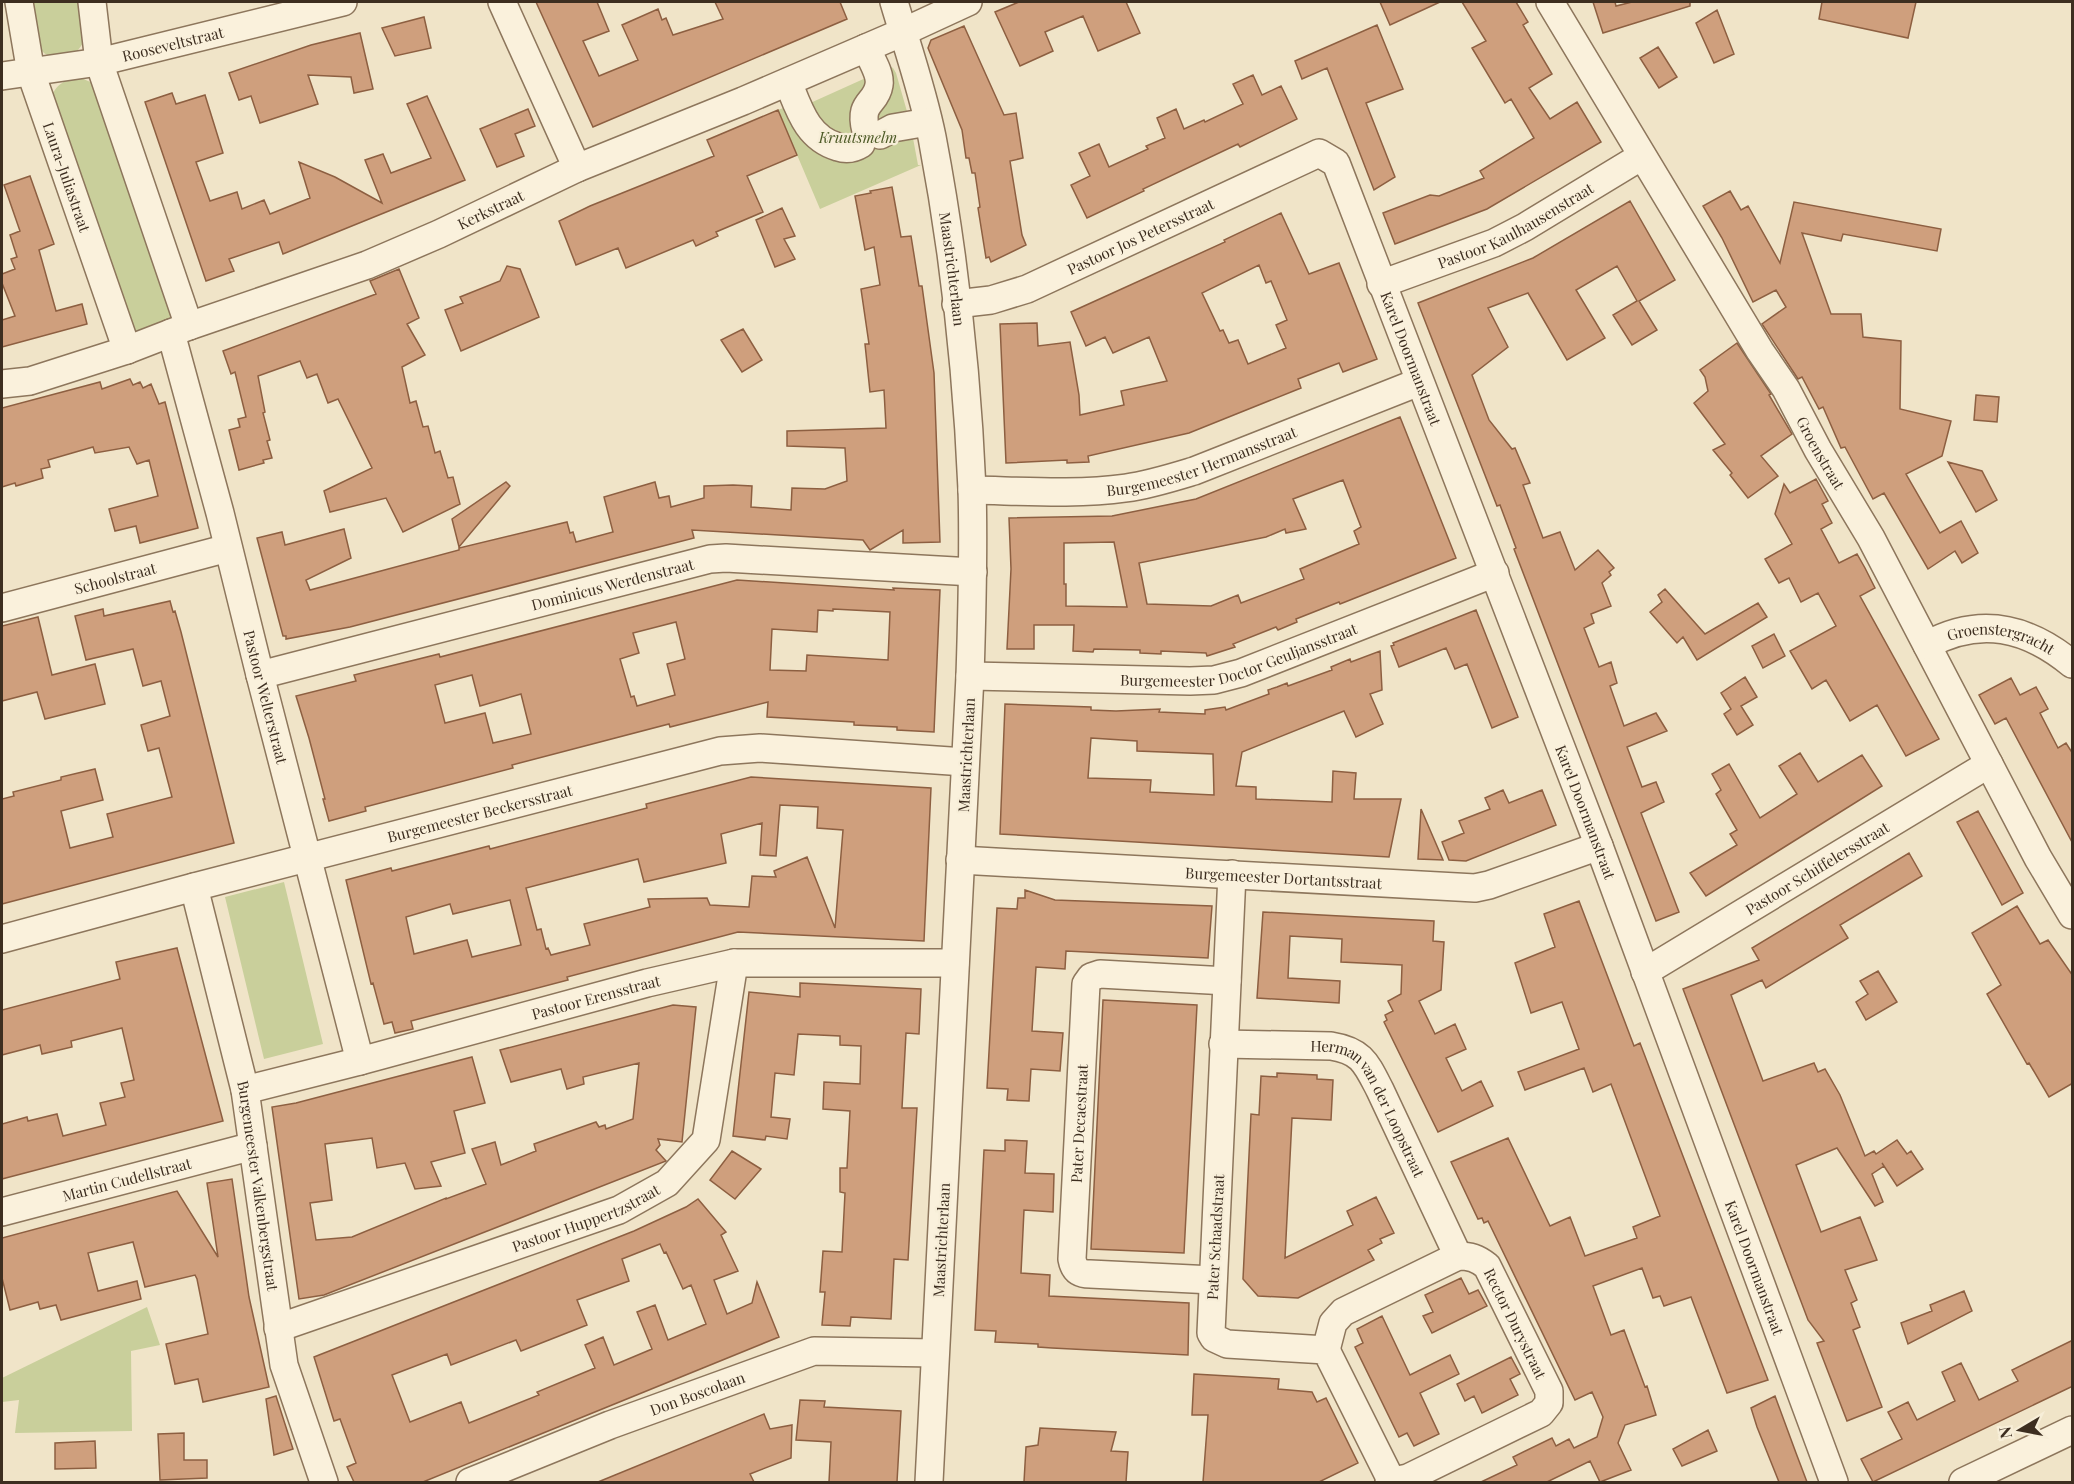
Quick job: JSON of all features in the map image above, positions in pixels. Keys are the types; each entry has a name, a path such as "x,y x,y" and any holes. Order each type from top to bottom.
{"street":[{"name":"Laura-Juliastraat","path":"19,2 30,73 127,350"},
{"path":"92,2 99,62 180,329"},
{"name":"Rooseveltstraat","path":"2,76 99,62 343,2"},
{"path":"502,2 577,168"},
{"name":"Maastrichterlaan","path":"894,2 928,122 940,186 965,386 972,490 973,572 970,676 928,1482"},
{"name":"Kerkstraat","path":"2,384 30,381 127,350 180,329 367,265 439,234 577,168 789,82 968,2"},
{"name":"Groenstraat","path":"1550,2 1760,351 1786,389 1818,450 1871,538 2038,858 2073,915"},
{"path":"866,48 879,78 879,85 864,112 869,137"},
{"path":"789,82 804,120 820,139 843,149 853,148 869,137 894,128 928,122"},
{"name":"Pastoor Jos Petersstraat","path":"956,304 991,300 1027,289 1319,153"},
{"name":"Karel Doormanstraat","path":"1319,153 1336,163 1495,573 1599,846 1834,1482"},
{"name":"Pastoor Kaulhausenstraat","path":"1381,284 1494,243 1525,227 1642,156"},
{"name":"Pastoor Welterstraat","path":"180,329 228,548 360,1061"},
{"name":"Burgemeester Hermansstraat","path":"972,490 1090,491 1159,482 1194,471 1419,382"},
{"name":"Schoolstraat","path":"2,608 228,548"},
{"name":"Dominicus Werdenstraat","path":"260,675 710,559 973,572"},
{"name":"Burgemeester Doctor Geuljansstraat","path":"970,676 1214,680 1241,673 1495,573"},
{"name":"Groenstergracht","path":"1927,645 1954,633 2008,629 2023,633 2073,664"},
{"name":"Burgemeester Beckersstraat","path":"2,939 194,886 729,749 760,748 965,762"},
{"name":"Pastoor Schiffelersstraat","path":"1645,972 1989,764"},
{"name":"Burgemeester Dortantsstraat","path":"960,860 1475,888 1599,846"},
{"name":"Pater Schaadstraat","path":"1232,874 1211,1333 1220,1342 1326,1350"},
{"name":"Burgemeester Valkenbergstraat","path":"194,886 244,1090 284,1365 324,1482"},
{"name":"Pastoor Erensstraat","path":"244,1090 647,983 734,963 955,963"},
{"name":"Pastoor Huppertzstraat","path":"278,1328 619,1210 668,1183 706,1140 734,963"},
{"name":"Pater Decaestraat","path":"1213,1280 1090,1274 1077,1271 1072,1259 1077,1124 1086,984 1091,977 1100,974 1227,981"},
{"name":"Herman van der Loopstraat","path":"1223,1044 1331,1046 1348,1049 1358,1055 1369,1069 1380,1090 1458,1256"},
{"name":"Martin Cudellstraat","path":"2,1212 253,1146"},
{"path":"1391,1482 1326,1350 1329,1330 1343,1312 1458,1256"},
{"name":"Rector Durystraat","path":"1391,1482 1408,1478 1541,1413 1549,1403 1548,1391 1487,1266 1477,1258 1458,1256"},
{"name":"Don Boscolaan","path":"470,1482 610,1425 814,1351 935,1353"},
{"path":"1963,1482 2073,1430"}],"green space":[{"path":"30,2 84,2 84,42 75,54 51,56 40,48 34,33"},
{"name":"Kruutsmelm","path":"887,65 896,73 910,122 918,165 921,165 820,209 778,110 794,104 797,109 879,72"},
{"path":"81,78 95,84 176,317 136,336 50,100 61,83"},
{"path":"284,882 323,1044 264,1059 225,897"},
{"path":"147,1307 160,1345 131,1351 132,1431 15,1433 19,1400 2,1402 2,1378"}],"building":[{"path":"536,2 597,2 609,31 583,41 599,76 638,60 622,25 658,9 662,20 666,18 673,35 723,19 715,2 840,2 847,19 593,127"},
{"path":"1019,2 1126,2 1140,33 1098,51 1083,16 1045,32 1053,51 1020,66 995,12"},
{"path":"1380,2 1440,2 1390,25"},
{"path":"1462,2 1516,2 1528,22 1523,25 1552,74 1529,88 1550,119 1577,102 1601,142 1487,209 1395,244 1383,213 1430,195 1439,196 1484,178 1480,171 1534,138 1511,99 1505,103 1472,48 1486,41"},
{"path":"1593,2 1615,2 1616,6 1632,2 1690,2 1690,6 1603,33"},
{"path":"1822,2 1916,2 1908,38 1819,19"},
{"path":"1717,10 1734,54 1714,63 1696,23"},
{"path":"424,17 431,48 395,56 382,28"},
{"path":"1377,25 1403,89 1366,103 1395,177 1374,190 1327,68 1302,79 1295,61"},
{"path":"964,26 1004,115 1016,113 1023,158 1010,161 1022,235 1026,245 991,262 989,257 986,258 975,173 972,173 969,158 966,158 962,130 928,48 931,40"},
{"path":"360,33 373,89 354,93 351,77 308,75 318,104 260,123 251,96 239,100 229,73 311,45"},
{"path":"1658,47 1677,77 1659,88 1640,58"},
{"path":"1253,75 1262,95 1281,86 1297,119 1240,147 1238,144 1087,218 1071,185 1090,176 1079,153 1099,144 1109,167 1148,149 1146,146 1165,138 1157,118 1176,109 1184,129 1243,104 1233,84"},
{"path":"172,93 176,104 205,95 223,153 196,162 210,201 237,192 242,209 264,200 270,214 310,198 299,162 335,177 382,203 365,160 383,154 391,173 431,158 407,104 427,96 465,180 283,254 279,242 229,259 234,271 206,281 145,102"},
{"path":"528,109 535,126 515,134 524,156 497,167 480,129"},
{"path":"778,110 797,155 747,176 763,212 716,232 718,236 696,246 693,240 626,268 618,248 576,265 559,221 590,206 714,156 707,140"},
{"path":"30,176 54,244 39,250 56,311 82,304 87,324 2,347 2,320 15,316 2,283 2,274 15,269 11,259 17,257 10,235 20,231 4,185"},
{"path":"892,187 901,237 911,236 919,286 922,286 934,373 940,542 903,543 903,530 870,550 863,540 692,530 694,538 350,627 286,639 286,636 283,636 257,538 282,532 285,545 344,529 351,558 306,580 310,590 459,550 459,548 567,522 576,542 613,532 604,497 655,482 659,498 669,496 671,507 704,498 704,486 733,485 752,486 751,507 791,510 792,488 825,489 847,481 845,448 787,446 787,431 886,428 884,390 870,392 865,344 869,344 861,289 880,285 874,247 865,250 855,196"},
{"path":"1730,191 1741,210 1748,206 1780,263 1794,202 1941,229 1937,251 1843,234 1841,241 1802,233 1831,314 1861,314 1863,337 1901,341 1900,409 1951,421 1942,456 1906,474 1940,533 1961,521 1978,553 1962,563 1955,551 1928,569 1884,493 1873,499 1845,447 1841,448 1823,407 1819,409 1802,377 1798,379 1762,324 1786,307 1776,290 1753,302 1722,238 1703,206"},
{"path":"1630,201 1675,280 1639,301 1657,330 1632,345 1613,315 1637,301 1617,266 1576,290 1605,338 1567,360 1528,293 1488,308 1508,347 1472,375 1489,420 1512,449 1515,448 1530,483 1523,485 1543,538 1560,532 1575,570 1598,550 1614,568 1609,572 1611,575 1602,583 1611,606 1591,614 1594,623 1584,628 1599,667 1611,662 1617,683 1610,686 1624,726 1656,713 1667,731 1627,747 1642,787 1656,782 1664,802 1641,813 1679,912 1656,921 1514,549 1516,548 1500,505 1497,506 1418,303 1533,258"},
{"path":"782,208 795,236 784,239 795,259 775,267 756,220"},
{"path":"1281,213 1309,274 1339,263 1377,359 1343,372 1339,363 1298,379 1301,388 1189,433 1088,456 1089,462 1067,463 1067,460 1006,463 1000,324 1037,323 1038,346 1070,342 1080,415 1124,405 1121,391 1167,381 1149,337 1113,353 1105,337 1086,346 1071,312 1225,242 1224,240","holes":["1259,265 1266,283 1271,281 1287,320 1276,325 1286,348 1248,364 1238,340 1229,343 1223,330 1220,331 1202,293"]},
{"path":"507,266 520,269 539,317 461,351 445,310 463,303 460,297 500,281"},
{"path":"399,269 419,318 407,324 425,355 402,367 410,403 416,401 423,427 428,426 435,453 440,451 448,478 453,477 460,504 403,532 386,498 330,512 324,491 372,468 338,399 328,403 317,374 307,378 300,361 258,376 265,412 263,413 270,440 267,441 272,458 263,460 264,463 239,470 229,430 240,427 238,419 246,417 235,372 231,374 223,351 376,294 370,281"},
{"path":"743,329 762,360 742,372 721,340"},
{"path":"1737,343 1771,394 1769,395 1792,434 1761,456 1778,476 1748,498 1730,475 1732,473 1713,450 1725,444 1694,403 1708,391 1705,377 1700,370"},
{"path":"130,379 133,385 140,382 143,388 151,384 159,404 165,402 198,528 140,543 136,526 115,531 109,509 158,496 149,460 137,464 129,447 95,453 93,447 48,460 50,467 41,469 43,478 16,486 15,483 2,487 2,408 100,382 102,389"},
{"path":"1976,395 1999,397 1997,422 1974,420"},
{"path":"1400,417 1456,558 1340,604 1339,602 1296,619 1297,622 1278,630 1276,627 1233,644 1235,647 1207,656 1206,653 1161,651 1161,654 1140,653 1140,650 1073,651 1074,625 1034,625 1034,649 1007,649 1011,569 1009,518 1112,516 1196,499","holes":["1343,480 1361,527 1354,531 1359,544 1300,569 1304,579 1241,603 1238,595 1211,606 1147,604 1139,563 1266,537 1285,529 1286,533 1306,529 1293,499","1114,542 1127,607 1066,606 1064,543"]},
{"path":"1948,462 1982,471 1997,500 1976,512"},
{"path":"1816,479 1828,501 1822,504 1832,523 1821,529 1839,563 1857,554 1865,568 1875,588 1860,596 1939,739 1906,756 1877,705 1850,721 1826,680 1812,689 1790,651 1836,626 1818,593 1801,602 1789,578 1779,583 1765,559 1792,544 1775,514 1784,484 1790,493"},
{"path":"506,482 510,486 459,547 452,519"},
{"path":"737,580 894,590 893,588 940,590 934,732 854,725 854,722 767,717 768,702 670,727 669,724 512,765 513,768 365,807 366,811 329,821 309,738 296,696 356,681 354,675 439,654 440,657","holes":["833,609 890,612 888,660 807,655 806,671 770,670 772,629 817,632 818,610 833,611","676,622 685,659 667,664 675,695 637,706 634,696 631,697 620,659 639,653 633,633","472,675 480,706 521,694 531,734 493,743 485,713 445,723 435,685"]},
{"path":"1665,589 1705,634 1758,603 1767,617 1697,660 1683,637 1677,643 1650,612 1662,602 1658,595"},
{"path":"170,601 181,632 234,843 2,904 2,799 14,796 13,792 95,769 103,800 61,811 70,848 113,837 107,814 172,797 159,748 148,751 141,725 170,716 161,681 143,686 133,649 86,660 75,616 103,609 104,616"},
{"path":"1476,610 1518,717 1492,728 1467,664 1455,669 1446,648 1399,667 1391,646 1394,645 1393,643"},
{"path":"38,617 52,675 95,664 105,704 45,719 37,692 2,701 2,626"},
{"path":"1774,634 1785,656 1763,668 1752,646"},
{"path":"1380,651 1382,690 1370,694 1383,724 1356,737 1344,711 1242,752 1236,786 1256,787 1256,799 1332,802 1333,771 1356,773 1354,799 1401,799 1389,857 1000,834 1005,704 1091,707 1091,710 1116,711 1160,709 1159,712 1205,714 1205,710 1225,707 1226,710 1269,694 1268,690 1287,683 1288,686 1332,670 1331,667 1350,659 1351,662","holes":["1091,738 1137,741 1137,751 1213,754 1214,795 1150,792 1151,780 1088,778"]},
{"path":"1745,677 1757,697 1741,706 1753,725 1737,735 1724,714 1731,709 1721,693"},
{"path":"2011,678 2020,695 2036,687 2048,709 2040,713 2058,748 2066,743 2073,754 2073,844 2006,718 1995,724 1979,695"},
{"path":"1800,753 1818,782 1862,755 1882,786 1706,896 1690,873 1737,845 1730,834 1737,830 1716,794 1721,790 1712,774 1729,764 1760,818 1797,794 1779,766"},
{"path":"751,777 931,788 924,941 738,932 411,1021 413,1029 395,1033 392,1022 384,1024 373,983 371,984 346,880 391,868 392,871 489,846 490,849 647,808 646,804","holes":["780,805 818,807 817,828 843,830 835,928 807,857 774,871 776,877 752,876 749,907 710,905 707,898 648,899 650,907 584,924 590,945 551,955 548,948 546,949 541,929 537,930 526,888 638,859 644,882 726,863 721,834 762,823 760,855 776,856","510,900 521,945 472,957 467,940 414,954 406,917 450,904 453,914"]},
{"path":"1503,790 1509,803 1542,790 1556,825 1466,861 1449,860 1442,842 1464,833 1459,821 1490,809 1485,798"},
{"path":"1421,809 1443,860 1418,859"},
{"path":"1978,811 2023,893 2002,905 1957,822"},
{"path":"1909,853 1922,876 1840,925 1848,938 1766,988 1762,980 1731,995 1763,1081 1814,1063 1818,1072 1825,1069 1840,1095 1865,1156 1874,1151 1876,1154 1897,1140 1907,1154 1911,1151 1923,1169 1897,1186 1884,1166 1872,1174 1883,1202 1875,1206 1837,1148 1796,1165 1821,1232 1860,1217 1877,1260 1845,1270 1857,1300 1851,1303 1860,1327 1853,1330 1882,1407 1847,1421 1817,1343 1824,1341 1808,1320 1683,989 1759,960 1752,948"},
{"path":"1025,890 1055,900 1212,906 1208,958 1066,951 1065,969 1036,967 1032,1031 1063,1033 1060,1071 1031,1069 1029,1101 1007,1100 1008,1089 987,1088 997,908 1017,909 1018,898 1025,898"},
{"path":"1579,901 1634,1046 1640,1043 1768,1380 1727,1393 1691,1297 1664,1306 1660,1296 1653,1298 1642,1268 1593,1286 1611,1335 1624,1330 1656,1415 1625,1425 1618,1443 1631,1470 1600,1482 1590,1461 1547,1482 1481,1482 1517,1465 1513,1457 1552,1438 1556,1446 1569,1439 1574,1448 1597,1437 1603,1417 1592,1392 1575,1400 1488,1221 1484,1223 1482,1218 1478,1219 1451,1162 1508,1138 1550,1226 1570,1217 1585,1256 1637,1238 1633,1227 1660,1216 1611,1084 1593,1092 1584,1068 1525,1090 1518,1072 1579,1049 1562,1002 1531,1013 1515,963 1555,947 1544,914"},
{"path":"2017,906 2040,944 2048,940 2073,976 2073,1083 2049,1097 2029,1063 2027,1064 1987,994 2001,985 1972,933"},
{"path":"1263,912 1434,921 1433,941 1444,942 1441,990 1419,1001 1435,1034 1455,1024 1466,1049 1446,1058 1462,1091 1481,1081 1493,1106 1438,1132 1384,1022 1387,1020 1385,1015 1393,1011 1388,1001 1401,994 1402,965 1341,962 1342,939 1290,936 1288,978 1340,981 1339,1003 1257,998"},
{"path":"177,948 223,1121 2,1179 2,1124 27,1117 28,1121 57,1114 63,1136 106,1125 100,1103 125,1097 121,1083 134,1080 122,1028 71,1041 72,1047 42,1054 40,1045 2,1055 2,1010 120,979 116,962"},
{"path":"1878,971 1897,1002 1866,1020 1856,1002 1868,994 1860,981"},
{"path":"800,983 921,989 919,1034 906,1033 902,1108 917,1108 908,1260 894,1259 891,1319 851,1317 850,1326 822,1325 825,1292 820,1292 823,1251 842,1252 845,1193 840,1192 840,1168 847,1168 850,1111 823,1109 824,1082 860,1084 861,1046 840,1045 840,1036 798,1034 794,1075 775,1073 771,1117 790,1119 787,1139 766,1136 765,1140 733,1136 749,992 800,997"},
{"path":"1103,1000 1197,1005 1184,1253 1091,1249"},
{"path":"673,1005 696,1007 682,1142 658,1139 660,1145 656,1150 666,1161 324,1295 299,1299 272,1107 296,1103 472,1057 485,1103 454,1111 465,1153 431,1162 441,1186 415,1189 405,1163 377,1168 372,1138 325,1144 332,1200 310,1203 316,1240 352,1237 486,1184 472,1149 495,1142 501,1165 536,1151 534,1144 596,1122 599,1127 605,1125 606,1129 633,1119 639,1063 583,1077 584,1084 567,1089 561,1069 511,1082 500,1050"},
{"path":"1277,1073 1317,1075 1317,1079 1333,1080 1331,1120 1292,1118 1285,1258 1353,1225 1347,1211 1376,1197 1394,1233 1380,1239 1382,1243 1368,1250 1374,1260 1298,1298 1258,1296 1243,1279 1251,1114 1259,1115 1261,1076 1277,1077"},
{"path":"1005,1140 1027,1141 1025,1173 1054,1174 1053,1212 1024,1210 1021,1273 1050,1275 1049,1296 1189,1303 1188,1355 1052,1348 1038,1347 1038,1344 995,1342 996,1331 975,1330 984,1150 1005,1151"},
{"path":"732,1151 761,1169 735,1199 710,1180"},
{"path":"232,1179 249,1297 269,1387 203,1402 198,1379 175,1384 166,1344 208,1334 197,1279 195,1275 145,1287 133,1242 88,1253 98,1291 137,1281 141,1299 61,1320 56,1305 40,1309 38,1302 10,1310 2,1278 2,1238 177,1191 218,1257 207,1183"},
{"path":"698,1199 726,1232 721,1235 738,1271 714,1280 727,1314 752,1303 757,1282 779,1337 423,1482 354,1482 347,1467 356,1463 340,1419 334,1421 314,1357 634,1231","holes":["660,1244 664,1253 666,1252 683,1289 691,1285 706,1324 668,1340 655,1305 637,1312 652,1349 614,1365 603,1337 585,1345 595,1368 537,1392 539,1395 469,1423 461,1402 410,1422 392,1375 447,1354 451,1365 516,1340 521,1351 587,1325 577,1300 629,1281 622,1259"]},
{"path":"1461,1278 1469,1294 1478,1290 1487,1306 1432,1333 1423,1316 1433,1312 1425,1295"},
{"path":"1964,1291 1972,1311 1908,1344 1901,1323 1932,1311 1930,1305"},
{"path":"1382,1316 1410,1375 1450,1355 1459,1374 1420,1393 1439,1434 1414,1446 1407,1433 1399,1437 1355,1347 1363,1343 1357,1329"},
{"path":"2073,1340 2073,1386 1873,1482 1861,1459 1902,1439 1888,1412 1908,1402 1917,1420 1955,1401 1942,1372 1961,1363 1979,1400 2018,1381 2012,1370"},
{"path":"1511,1357 1520,1374 1510,1379 1518,1395 1482,1413 1474,1396 1465,1401 1457,1384"},
{"path":"1194,1374 1279,1379 1278,1389 1312,1392 1317,1402 1326,1398 1358,1463 1319,1482 1203,1482 1208,1415 1192,1415"},
{"path":"276,1396 293,1449 274,1455 266,1399"},
{"path":"1775,1396 1807,1482 1779,1482 1757,1427 1751,1408"},
{"path":"800,1400 825,1401 824,1407 901,1411 897,1482 829,1482 831,1442 796,1440"},
{"path":"764,1414 770,1429 792,1425 791,1458 750,1474 754,1482 598,1482"},
{"path":"1040,1428 1116,1432 1111,1451 1128,1452 1126,1482 1024,1482 1026,1447 1038,1445"},
{"path":"1708,1430 1717,1451 1682,1466 1673,1449"},
{"path":"184,1433 184,1460 207,1460 207,1478 160,1480 158,1434"},
{"path":"95,1441 96,1468 55,1469 55,1443"}]}
